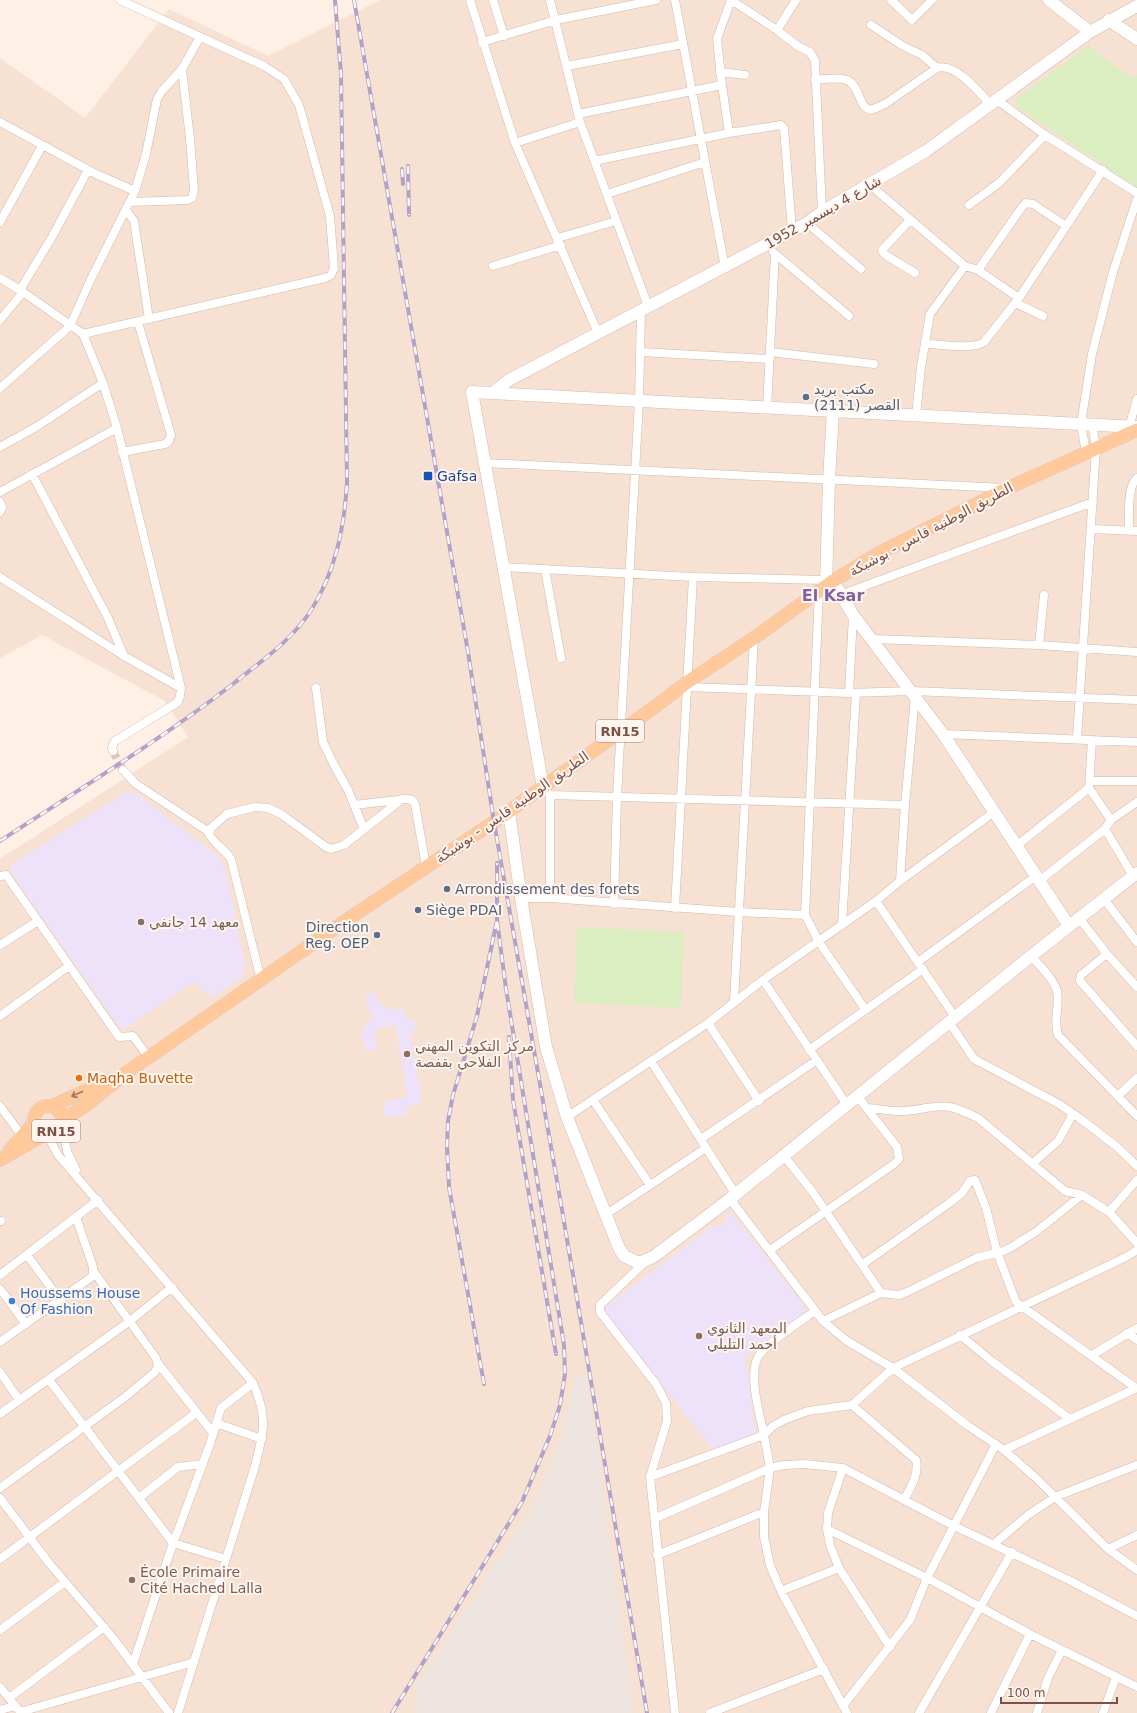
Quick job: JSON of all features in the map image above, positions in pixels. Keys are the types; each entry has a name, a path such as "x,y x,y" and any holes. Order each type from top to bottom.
{"main road":[{"name":"الطريق الوطنية قابس - بوشبكة","path":"62,1121 85,1106 126,1073 426,866 509,811 547,791 621,730 754,638 826,585 879,553 1008,488 1091,450 1134,428"},
{"name":"الطريق الوطنية قابس - بوشبكة","path":"52,1106 126,1073"},
{"name":"RN15","path":"52,1106 59,1112 62,1121 57,1131 46,1134 1,1159 34,1123 35,1115 40,1109 52,1106"},
{"name":"RN15","path":"34,1123 40,1132 46,1134"}],"street":[{"path":"83,334 325,278 331,275 334,268 330,216 300,105 284,79 274,72 120,0"},
{"path":"470,0 515,143 598,333"},
{"path":"493,0 504,36"},
{"path":"550,0 579,118 607,194 645,308 641,352 640,401 635,471 631,574 617,797 614,904"},
{"path":"482,42 556,20 656,0"},
{"path":"675,0 725,268"},
{"path":"729,133 720,72 717,39 731,0 777,30 799,47 812,53 815,61 822,212"},
{"path":"777,30 796,0"},
{"path":"891,0 912,20 932,0"},
{"path":"1049,0 1090,32"},
{"name":"شارع 4 ديسمبر 1952","path":"493,393 509,380 645,308 725,268 771,249 792,231 807,223 822,212 926,151 1090,32 1109,20 1137,6"},
{"path":"1109,20 1137,39"},
{"path":"871,25 903,46 922,55 937,68"},
{"path":"0,388 70,326 90,281 135,191 146,154 157,99 162,91 182,69 200,37"},
{"path":"567,66 683,44"},
{"path":"815,80 843,79 849,81 854,84 865,107 871,110 885,104 937,68 945,67 957,72 994,102 1103,170 1137,194"},
{"path":"130,202 188,200 192,198 194,190 182,69"},
{"path":"720,72 745,75"},
{"path":"515,143 579,118 722,85"},
{"path":"0,122 88,170 135,191"},
{"path":"594,161 729,133 778,125 783,126 792,231"},
{"path":"969,205 999,183 1045,135"},
{"path":"0,222 42,146"},
{"path":"607,194 705,162"},
{"path":"0,320 22,291 88,170"},
{"path":"926,344 970,346 980,344 1017,300 1103,170"},
{"path":"870,185 965,266 978,270 1017,300 1042,316"},
{"path":"1077,739 1093,502 1091,450 1087,424 1092,354 1114,272 1137,199"},
{"path":"978,270 1026,203 1033,204 1066,226"},
{"path":"126,210 134,221 149,319"},
{"path":"910,220 882,250 884,254 915,273"},
{"path":"493,266 616,221"},
{"path":"807,223 861,268"},
{"path":"771,249 849,316"},
{"path":"767,408 770,356 771,249"},
{"path":"916,415 921,367 930,314 965,266"},
{"path":"0,278 22,291 83,334 103,382 117,428 181,688 178,702 116,741 112,746 113,751"},
{"path":"122,452 165,444 169,441 171,435 138,322"},
{"path":"641,352 770,356 874,364"},
{"path":"0,447 36,426 103,382"},
{"path":"550,898 547,791 502,567 472,392 1087,424 1134,428 1137,399"},
{"path":"833,411 829,480 826,585 816,692 805,915 819,942 865,1009"},
{"path":"0,492 117,428"},
{"path":"485,463 1008,488"},
{"path":"32,474 108,618 124,656"},
{"path":"1091,529 1133,530 1132,488 1134,480 1137,478"},
{"path":"0,502 2,507 0,512"},
{"path":"840,595 1093,502"},
{"path":"502,567 826,585 840,595 853,615 943,734 1069,926"},
{"path":"545,569 561,658"},
{"path":"0,577 124,656 181,688"},
{"path":"675,908 693,577"},
{"path":"1039,646 1044,595"},
{"path":"842,925 850,803 853,615"},
{"path":"734,1001 754,638"},
{"path":"872,639 1082,648 1137,652"},
{"path":"686,685 816,692 1079,697 1137,700"},
{"path":"316,688 324,742 364,829"},
{"path":"900,881 914,694"},
{"path":"943,734 1137,742"},
{"path":"1092,740 1090,785 1111,820"},
{"path":"123,770 136,784 209,832 211,838 228,853 231,859 261,980"},
{"path":"1016,846 1090,785 1137,781"},
{"path":"547,791 617,797 745,802 810,802 905,805"},
{"path":"209,832 227,814 255,807 268,808 281,814 331,849 344,845 402,800"},
{"path":"354,805 412,800 415,804 426,866"},
{"path":"809,1050 1105,829 1111,820 1137,802"},
{"path":"509,811 521,898 546,1047 567,1117 587,1165 618,1248 624,1256 635,1262 646,1261"},
{"path":"567,1117 708,1023 734,1001 876,901 900,881 994,812"},
{"path":"675,1713 657,1555 656,1518 650,1478 667,1421 666,1403 656,1384 602,1316 600,1305 646,1261 733,1197 858,1097 952,1019 1135,874 1105,829"},
{"path":"0,876 6,876 119,1037 133,1036 149,1058"},
{"path":"521,898 550,898 614,904 805,915"},
{"path":"1104,899 1137,942"},
{"path":"876,901 921,966 974,1059 1073,1114 1116,1146 1137,1166"},
{"path":"1079,918 1107,954 1137,986"},
{"path":"0,945 38,921"},
{"path":"1107,954 1081,975 1080,981 1137,1046"},
{"path":"1031,956 1056,988 1057,998 1055,1023 1058,1035 1137,1116"},
{"path":"0,1016 69,966"},
{"path":"763,980 847,1105"},
{"path":"708,1023 759,1101"},
{"path":"701,1139 759,1101 817,1060"},
{"path":"651,1061 701,1139 733,1197 823,1321 848,1341 893,1368 1004,1450 1108,1549 1137,1570"},
{"path":"1118,1096 1137,1078"},
{"path":"770,1250 894,1164 899,1158 897,1147 858,1097"},
{"path":"593,1100 650,1185"},
{"path":"868,1108 905,1111 936,1105 949,1106 978,1118 1065,1191 1082,1195 1109,1212 1137,1243"},
{"path":"0,1106 22,1136"},
{"path":"1033,1163 1058,1141 1073,1114"},
{"path":"62,1121 68,1151 80,1178"},
{"path":"46,1134 58,1155 80,1178 253,1383 260,1398 264,1414 262,1439 255,1466 178,1713"},
{"path":"605,1215 706,1148"},
{"path":"784,1156 826,1211 863,1264 881,1293"},
{"path":"863,1264 948,1204 962,1193 972,1180 975,1180 986,1208 997,1252 1016,1302 1136,1388 1004,1450"},
{"path":"1109,1212 1137,1180"},
{"path":"823,1321 881,1293 899,1295 976,1258 1015,1245 1037,1232 1082,1195"},
{"path":"0,1275 98,1200"},
{"path":"76,1217 94,1272 158,1362 213,1433"},
{"path":"650,1478 764,1435 773,1426 808,1411 852,1405 893,1368 960,1335 1114,1264 1137,1250"},
{"path":"27,1255 60,1300"},
{"path":"0,1342 89,1280 94,1272"},
{"path":"0,1414 130,1321 172,1287"},
{"path":"0,1289 26,1324"},
{"path":"815,1311 766,1348 758,1357 755,1367 754,1381 770,1468 764,1512 764,1537 770,1565 781,1591 845,1709 910,1620 927,1578 996,1444"},
{"path":"1092,1356 1137,1328"},
{"path":"1127,1333 1137,1340"},
{"path":"960,1335 993,1362 1070,1419"},
{"path":"0,1488 84,1427 155,1372 158,1367 158,1362"},
{"path":"0,1372 19,1400"},
{"path":"49,1380 173,1543 226,1559"},
{"path":"133,1664 173,1543 203,1464 223,1404 253,1383"},
{"path":"852,1405 916,1460 918,1468 904,1500"},
{"path":"0,1559 117,1470 196,1413"},
{"path":"216,1424 262,1439"},
{"path":"139,1498 178,1467 203,1464"},
{"path":"656,1518 770,1468 784,1465 804,1464 828,1465 843,1468 954,1526 1012,1552 1137,1616"},
{"path":"994,1544 1028,1515 1055,1497 1137,1466"},
{"path":"843,1468 828,1513 827,1529 830,1545 839,1568 890,1647"},
{"path":"0,1498 65,1582 104,1627 169,1713"},
{"path":"657,1555 764,1512"},
{"path":"827,1529 927,1578 1030,1634 1137,1687"},
{"path":"1108,1549 1137,1535"},
{"path":"919,1713 1012,1552"},
{"path":"781,1591 839,1568"},
{"path":"0,1630 65,1582"},
{"path":"9,1698 104,1627"},
{"path":"991,1713 1030,1634"},
{"path":"1037,1713 1048,1678 1062,1650"},
{"path":"0,1710 19,1710 194,1662"},
{"path":"715,1712 824,1669"},
{"path":"1103,1713 1116,1677"},
{"path":"0,1686 19,1710"}],"shaded area":[{"path":"380,0 1137,0 1137,1713 0,1713 0,859 188,737 165,701 42,635 0,658 0,58 85,118 169,9 268,56"},
{"name":"معهد 14 جانفي","path":"134,792 219,857 227,877 245,967 243,976 211,998 193,982 124,1029 120,1028 10,871 11,865 125,793"},
{"name":"مركز التكوين المهني الفلاحي بقفصة","path":"374,990 379,1003 392,1010 404,1009 407,1021 414,1019 416,1032 410,1032 422,1102 405,1107 409,1114 386,1118 382,1103 407,1097 396,1025 374,1029 377,1049 366,1051 361,1033 372,1016 365,995"},
{"name":"المعهد الثانوي أحمد التليلي","path":"731,1212 805,1307 804,1314 745,1359 756,1434 714,1451 603,1309 714,1225 719,1227 726,1222 726,1216"},
{"path":"587,1375 634,1713 415,1713 416,1687 533,1506 560,1441 576,1377"}],"green space":[{"path":"1088,46 1133,79 1137,74 1137,188 1016,106 1016,99"},
{"path":"577,927 684,932 681,1008 574,1003"}],"tunnel":[{"path":"113,751 123,770"}],"railway":[{"path":"0,841 147,745 205,705 254,668 284,642 302,623 319,597 326,582 341,534 347,483 341,74 335,0"},
{"path":"354,0 468,652 494,822 561,1204 647,1713"},
{"path":"408,166 409,215"},
{"path":"402,169 403,184"},
{"path":"484,1384 449,1187 447,1147 448,1121 453,1095 477,1016 497,920 497,863"},
{"path":"392,1713 522,1502 550,1436 560,1405 565,1374 564,1345 506,989 497,920"},
{"path":"509,1037 513,1100 556,1354"}],"place":[{"name":"مكتب بريد القصر (2111)","path":"806,397"},
{"name":"Gafsa","path":"428,476"},
{"name":"Arrondissement des forets","path":"447,889"},
{"name":"Siège PDAI","path":"418,910"},
{"name":"معهد 14 جانفي","path":"141,922"},
{"name":"Direction Reg. OEP","path":"377,935"},
{"name":"مركز التكوين المهني الفلاحي بقفصة","path":"407,1054"},
{"name":"Maqha Buvette","path":"79,1078"},
{"name":"Houssems House Of Fashion","path":"12,1301"},
{"name":"المعهد الثانوي أحمد التليلي","path":"699,1336"},
{"name":"École Primaire Cité Hached Lalla","path":"132,1580"}],"district":[{"name":"El Ksar","path":"833,595"}]}
